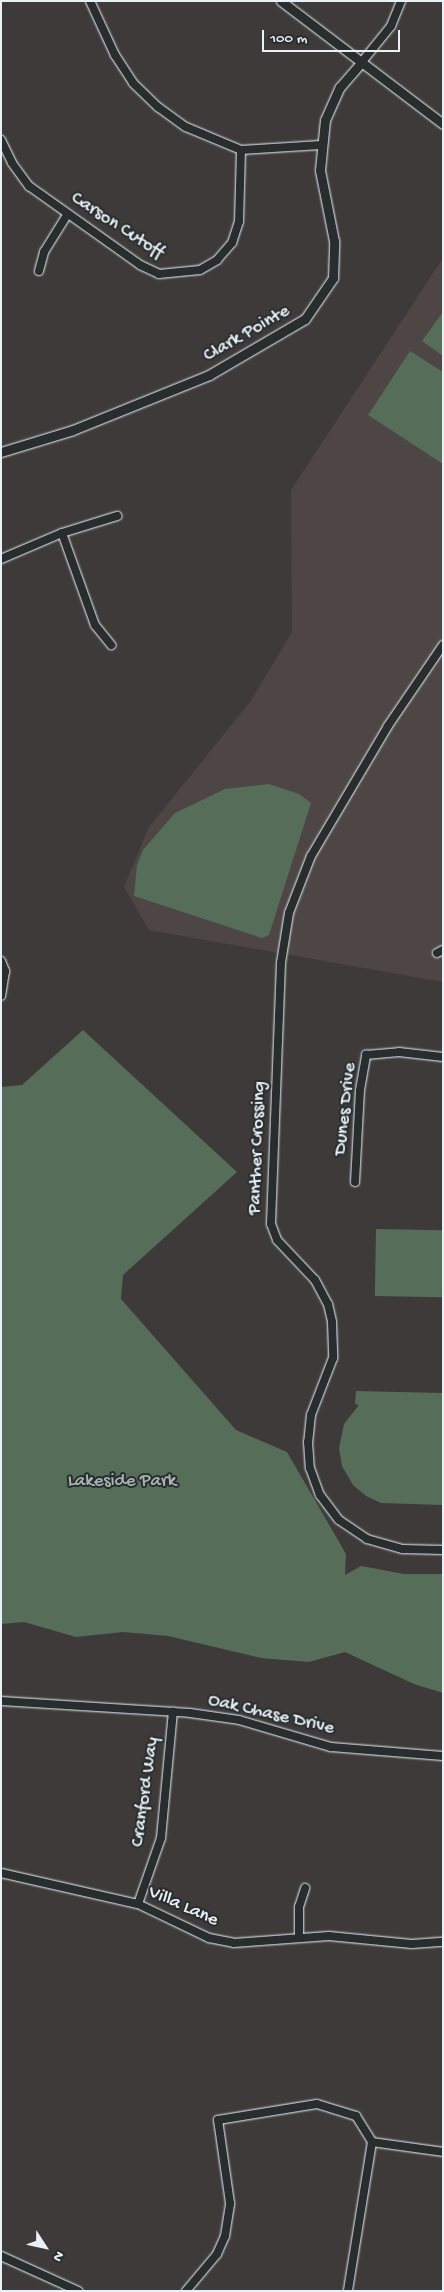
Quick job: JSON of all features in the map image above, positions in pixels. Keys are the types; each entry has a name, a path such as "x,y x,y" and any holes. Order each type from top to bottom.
{"street":[{"path":"90,1 115,55 133,83 158,107 186,127 217,142 242,150 321,145"},
{"path":"281,1 443,124"},
{"path":"361,63 391,26 401,1"},
{"name":"Clark Pointe","path":"1,452 73,430 209,375 247,356 305,319 320,300 334,272 334,241 320,170 321,145 331,104 340,87 361,63"},
{"name":"Carson Cutoff","path":"1,140 12,163 29,186 68,216 140,265 158,274 200,270 218,260 232,243 239,222 242,150"},
{"path":"39,271 44,252 68,216"},
{"path":"1,559 62,533 117,516"},
{"path":"62,533 95,625 111,645"},
{"name":"Panther Crossing","path":"443,645 409,694 311,856 289,913 281,964 271,1224 277,1240 314,1280 328,1304 332,1322 333,1358 311,1415 308,1442 310,1468 320,1495 339,1520 367,1539 403,1549 443,1550"},
{"path":"1,961 5,971 1,996"},
{"name":"Dunes Drive","path":"355,1182 360,1090 366,1055 399,1052 443,1057"},
{"name":"Oak Chase Drive","path":"1,1701 173,1712 239,1720 332,1747 443,1756"},
{"name":"Cranford Way","path":"138,1904 161,1838 173,1712"},
{"name":"Villa Lane","path":"1,1873 138,1904 209,1938 234,1943 300,1938 367,1937 412,1944 443,1942"},
{"path":"300,1938 299,1907 305,1888"},
{"path":"186,2291 217,2254 225,2236 230,2203 218,2120 316,2104 356,2116 372,2142 348,2291"},
{"path":"372,2142 443,2152"},
{"path":"1,2256 78,2291"}],"shaded area":[{"path":"443,258 443,982 149,930 124,887 149,827 250,702 292,632 291,490"}],"green space":[{"path":"443,312 443,356 422,341"},
{"path":"410,351 443,372 443,464 368,415"},
{"path":"269,784 299,794 311,803 269,935 262,938 134,896 137,865 143,850 175,813 225,789"},
{"name":"Lakeside Park","path":"83,1030 237,1172 123,1275 121,1299 236,1430 287,1452 346,1554 345,1575 361,1566 404,1574 443,1574 443,1693 414,1684 345,1652 309,1662 261,1658 168,1636 123,1632 76,1637 24,1622 1,1624 1,1087 22,1085"},
{"path":"376,1229 443,1230 442,1297 375,1296"},
{"path":"356,1391 443,1393 443,1505 381,1503 366,1496 353,1485 342,1466 339,1448 344,1424 359,1405 355,1404"}]}
